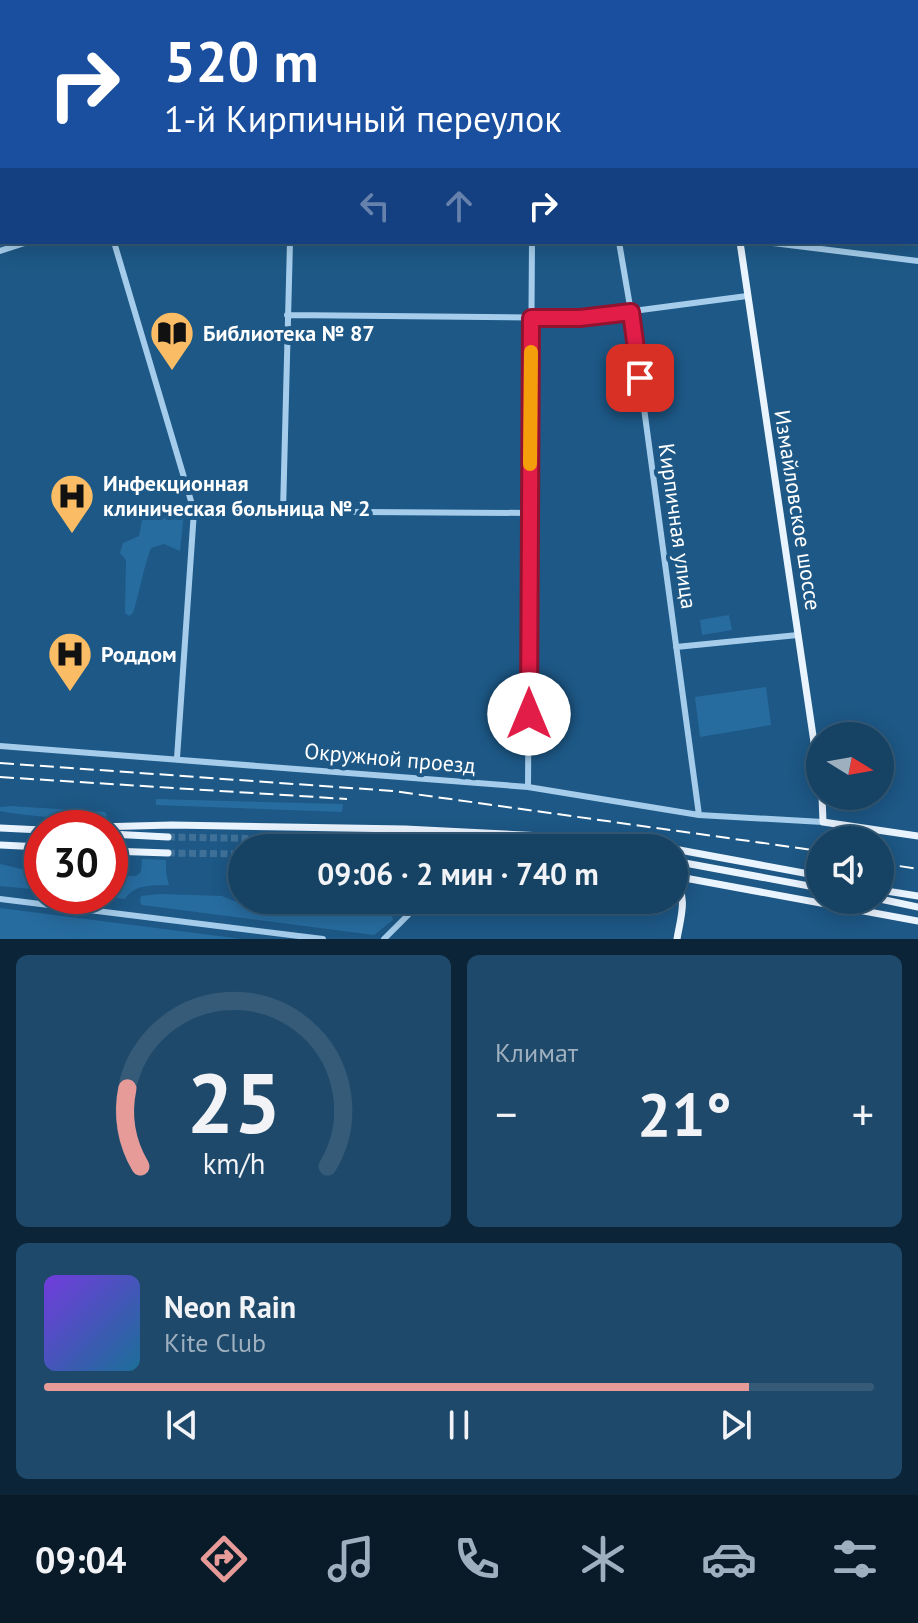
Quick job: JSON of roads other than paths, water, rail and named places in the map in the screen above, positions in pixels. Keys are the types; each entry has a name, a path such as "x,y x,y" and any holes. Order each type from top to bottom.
{"main road":[{"name":"Измайловское шоссе","path":"740,244 811,722"},
{"path":"823,810 823,822"},
{"name":"Окружной проезд","path":"823,822 918,836"},
{"path":"128,826 405,829 504,834"},
{"path":"0,828 24,828"},
{"path":"128,835 168,837"},
{"path":"0,845 24,846"},
{"path":"688,851 806,873"},
{"path":"128,852 168,853"},
{"path":"688,864 806,885"},
{"path":"688,881 915,920"},
{"path":"894,892 918,896"},
{"path":"894,902 917,907"},
{"path":"677,939 681,914"}],"street":[{"path":"0,251 22,244"},
{"path":"115,244 194,511 177,758"},
{"path":"283,512 290,244"},
{"path":"528,787 532,244"},
{"name":"Кирпичная улица","path":"619,244 699,815"},
{"path":"781,244 918,261"},
{"path":"287,315 580,318 747,296"},
{"path":"194,511 529,513"},
{"path":"676,647 798,635"},
{"name":"Окружной проезд","path":"0,746 528,787 699,815 823,822"},
{"path":"0,899 323,939"},
{"path":"384,939 409,914"}],"tunnel":[{"path":"168,837 228,838"},
{"path":"168,853 228,854"}],"railway":[{"path":"0,763 393,791 806,849"},
{"path":"0,777 347,799"},
{"path":"894,865 918,869"}],"place":[{"name":"Библиотека № 87","path":"172,372"},
{"name":"Инфекционная клиническая больница № 2","path":"72,535"},
{"name":"Роддом","path":"70,693"}]}
